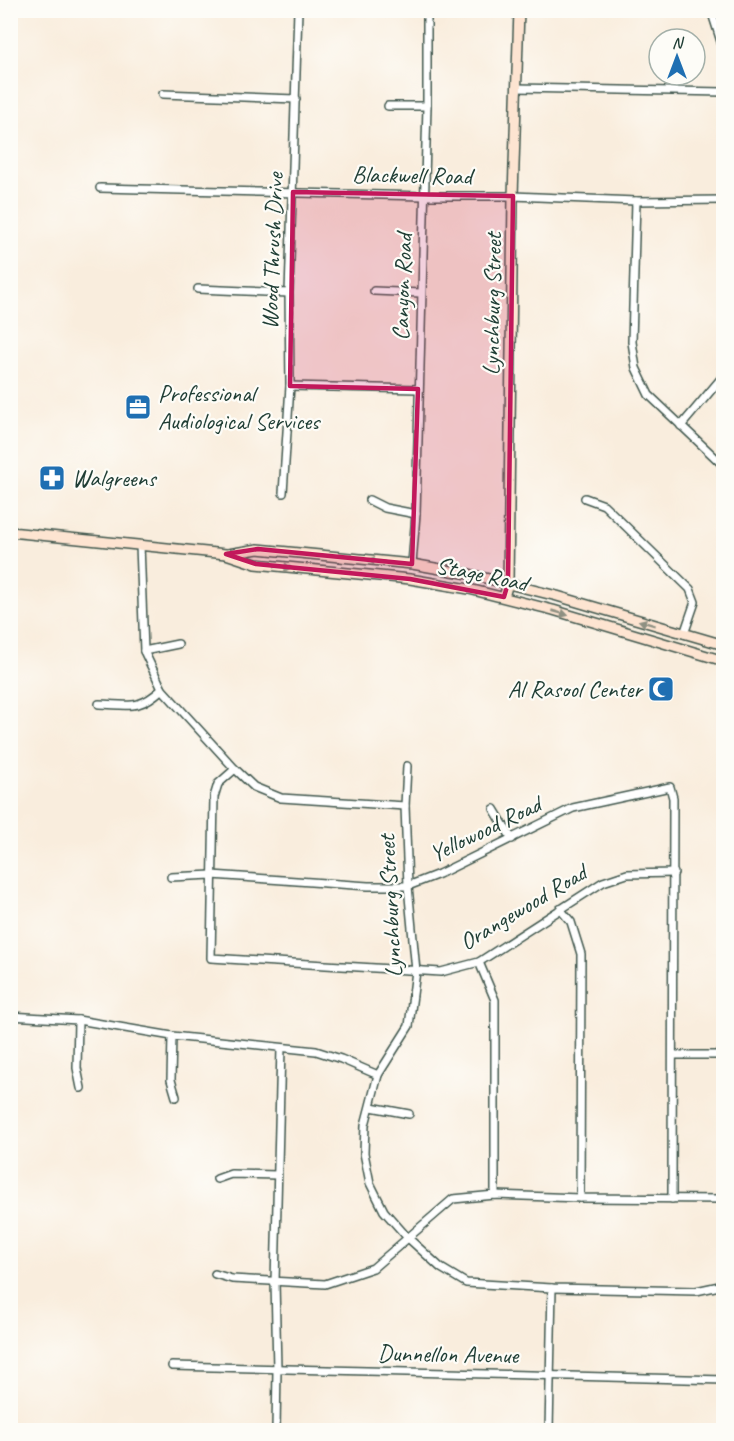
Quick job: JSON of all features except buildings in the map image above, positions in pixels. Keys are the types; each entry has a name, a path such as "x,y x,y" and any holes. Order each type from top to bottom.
{"main road":[{"name":"Lynchburg Street","path":"504,597 508,583 513,196 519,10"},
{"name":"Stage Road","path":"10,532 226,554 256,564 410,579 504,597 723,661"},
{"name":"Stage Road","path":"226,554 258,549 412,564 508,583 723,645"}],"street":[{"name":"Wood Thrush Drive","path":"283,493 290,386 289,292 298,10"},
{"name":"Canyon Road","path":"412,564 416,514 427,106 427,10"},
{"path":"711,10 723,51"},
{"path":"516,88 723,92"},
{"path":"163,94 296,99"},
{"path":"388,106 427,106"},
{"name":"Blackwell Road","path":"100,188 513,196 636,201 723,200"},
{"path":"636,201 632,342 636,368 649,395 723,466"},
{"path":"198,289 289,292"},
{"path":"374,291 421,292"},
{"path":"681,426 723,375"},
{"path":"290,386 418,389"},
{"path":"585,498 604,505 690,589 695,602 684,634"},
{"path":"369,500 385,508 416,514"},
{"path":"140,545 144,651 162,689 235,769 255,787 281,798 405,806"},
{"path":"144,651 178,644"},
{"path":"99,704 136,706 149,702 162,689"},
{"name":"Lynchburg Street","path":"407,766 405,806 408,886 416,971 409,1026 378,1075 365,1125 364,1154 370,1183 384,1211 407,1237 441,1268 466,1283 552,1288 696,1291 723,1285"},
{"path":"212,875 214,797 218,784 235,769"},
{"name":"Yellowood Road","path":"171,877 212,875 368,886 408,886 440,874 573,808 670,787 673,798 674,873"},
{"path":"494,809 512,839"},
{"path":"672,1199 674,873"},
{"name":"Orangewood Road","path":"212,875 211,958 441,972 479,962 603,882 627,874 674,873"},
{"path":"560,909 571,922 581,954 580,1198"},
{"path":"479,962 495,1000 495,1195"},
{"path":"10,1016 78,1020 172,1036 316,1051 378,1075"},
{"path":"78,1020 76,1068 81,1088"},
{"path":"172,1036 171,1080 176,1097"},
{"path":"276,1431 275,1282 281,1048"},
{"path":"673,1054 723,1055"},
{"path":"371,1107 409,1114"},
{"path":"217,1179 231,1174 277,1175"},
{"path":"215,1274 232,1279 325,1284 373,1268 453,1199 495,1195 723,1199"},
{"path":"549,1431 552,1288"},
{"name":"Dunnellon Avenue","path":"172,1366 723,1380"}],"highlighted area":[{"path":"293,192 513,196 508,583 504,597 410,579 256,564 226,554 258,549 412,564 418,389 290,386"}],"place":[{"name":"Professional Audiological Services","path":"138,407"},
{"name":"Walgreens","path":"52,478"},
{"name":"Al Rasool Center","path":"661,689"}]}
